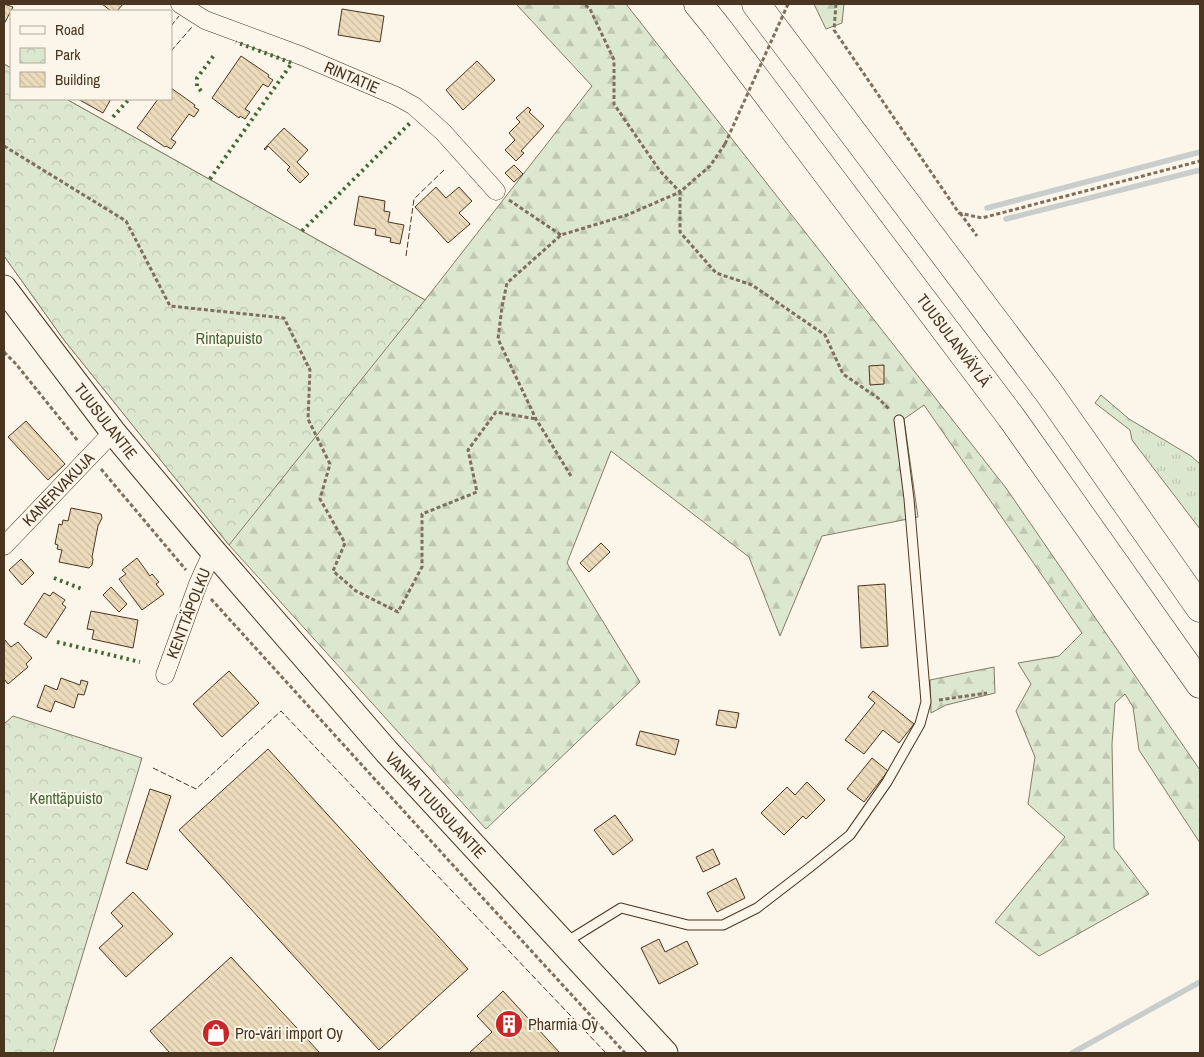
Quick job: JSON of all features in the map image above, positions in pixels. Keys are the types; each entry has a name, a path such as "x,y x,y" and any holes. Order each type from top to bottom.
{"highway":[{"name":"TUUSULANVÄYLÄ","path":"698,4 1011,417 1200,684"},
{"path":"756,4 1043,385 1200,608"}],"main road":[{"name":"TUUSULANTIE","path":"4,288 113,432 213,551"},
{"name":"VANHA TUUSULANTIE","path":"213,551 387,752 665,1053"}],"street":[{"name":"RINTATIE","path":"180,4 205,20 302,56 396,96 414,106 443,132 496,191"},
{"name":"KANERVAKUJA","path":"4,546 113,432"},
{"name":"KENTTÄPOLKU","path":"165,675 198,584 213,551"}],"lane":[{"path":"564,943 621,908 688,925 723,925 757,908 850,835 887,782 920,724 926,702 909,499 899,420"}],"path":[{"path":"584,4 590,9 614,60 614,104 660,171 680,192 680,232 716,273 752,285 825,335 843,374 878,398 899,420"},
{"path":"571,476 536,419 498,339 507,282 561,235 627,215 680,192 710,166 725,144 788,4"},
{"path":"836,4 834,30 959,213 977,236"},
{"path":"4,146 126,221 170,306 284,318 310,370 308,419 330,464 320,499 345,543 333,571 356,591 398,612 422,566 422,514 477,492 468,450 496,412 536,419"},
{"path":"959,213 982,218 1200,161"},
{"path":"496,191 545,226 561,235"},
{"path":"4,352 16,364 90,456 198,584 474,889 626,1053"},
{"path":"926,702 987,693"}],"green space":[{"path":"516,4 626,4 1006,488 1200,770 1200,843 1139,750 1133,707 1125,694 1115,703 1112,744 1114,848 1149,894 1039,956 995,922 1065,837 1028,804 1035,757 1016,711 1031,684 1018,663 1059,656 1082,633 924,405 904,419 918,517 822,536 780,636 749,557 611,451 567,563 640,682 486,829 229,545 64,340 4,256 4,64 10,67 10,100 68,100 425,300 592,86"},
{"path":"814,4 844,4 842,23 826,29"},
{"name":"Rintapuisto","path":"4,64 10,67 10,100 68,100 425,300 229,545 64,340 4,256"},
{"path":"1101,395 1129,419 1191,456 1200,464 1200,529 1132,440 1130,430 1095,403"},
{"path":"994,667 995,693 946,705 931,713 930,680"},
{"name":"Kenttäpuisto","path":"13,716 142,758 53,1053 4,1053 4,724"}],"building":[{"path":"4,4 13,7 4,24"},
{"path":"102,4 123,4 118,10 110,10"},
{"path":"342,9 384,16 380,42 338,35"},
{"path":"241,56 269,75 268,77 273,80 268,87 263,84 245,109 250,112 245,119 240,116 239,118 212,98"},
{"path":"477,61 495,80 463,110 446,90"},
{"path":"172,89 199,110 194,117 189,114 171,139 176,142 171,149 137,128 157,100 172,100"},
{"path":"80,100 110,100 103,113"},
{"path":"528,107 531,110 529,112 544,126 521,151 524,153 516,161 505,150 515,140 509,133 520,122 516,118"},
{"path":"284,128 308,150 297,162 309,174 300,183 287,170 290,167 268,146 264,149"},
{"path":"514,165 523,174 514,182 505,173"},
{"path":"436,187 446,198 459,187 472,201 459,213 470,224 448,243 415,207"},
{"path":"359,196 385,201 384,211 390,212 388,222 404,225 400,244 390,242 391,238 375,235 376,229 354,225"},
{"path":"884,365 884,384 870,385 869,366"},
{"path":"26,421 65,464 48,480 8,437"},
{"path":"71,508 101,514 102,518 98,526 92,565 89,568 59,562 62,550 57,549 58,545 55,544 59,524 62,525 63,520 68,521"},
{"path":"601,543 610,552 589,572 580,563"},
{"path":"137,558 150,576 152,574 159,582 156,584 164,594 142,610 119,579 126,574 122,570"},
{"path":"21,559 34,573 22,585 9,570"},
{"path":"885,584 888,646 861,648 858,586"},
{"path":"111,587 127,604 119,612 103,595"},
{"path":"53,592 65,600 62,604 66,607 46,638 24,624 44,593 50,596"},
{"path":"91,611 138,620 133,648 92,639 94,630 87,629"},
{"path":"4,639 11,647 18,642 32,658 26,664 28,667 8,684 4,679"},
{"path":"229,671 259,703 222,737 193,704"},
{"path":"61,678 80,685 81,680 88,682 84,695 78,694 74,708 55,701 51,712 37,707 45,685 57,690"},
{"path":"873,691 914,724 899,743 883,730 864,754 845,740 875,703 868,697"},
{"path":"719,710 739,713 736,728 716,725"},
{"path":"640,731 679,740 675,755 636,745"},
{"path":"268,749 468,969 379,1050 179,830"},
{"path":"872,758 888,771 864,802 847,789"},
{"path":"807,782 825,800 806,819 803,816 784,835 761,813 787,787 795,795"},
{"path":"150,789 171,796 147,870 126,863"},
{"path":"615,815 633,840 613,855 594,830"},
{"path":"713,849 720,864 703,872 696,857"},
{"path":"736,878 745,898 717,912 707,893"},
{"path":"133,892 173,934 126,977 99,948 123,926 111,913"},
{"path":"659,939 665,952 687,941 698,964 659,984 641,948"},
{"path":"231,957 320,1053 170,1053 150,1031"},
{"name":"Pharmia Oy","path":"503,991 560,1053 469,1053 492,1032 477,1016"}],"waterway":[{"path":"987,208 1200,152"},
{"path":"1006,219 1200,170"},
{"path":"1072,1053 1200,982"}],"hedge":[{"path":"210,179 292,63 236,42"},
{"path":"201,91 197,86 197,78 215,54"},
{"path":"113,117 128,100"},
{"path":"302,231 410,123"},
{"path":"54,578 82,589"},
{"path":"57,642 140,662"}],"fence":[{"path":"172,25 179,16"},
{"path":"172,50 192,27"},
{"path":"406,256 414,199 444,170"},
{"path":"153,768 196,789 281,711 606,1053"}],"place":[{"name":"Pharmia Oy","path":"509,1024"},
{"name":"Pro-väri import Oy","path":"216,1033"}]}
